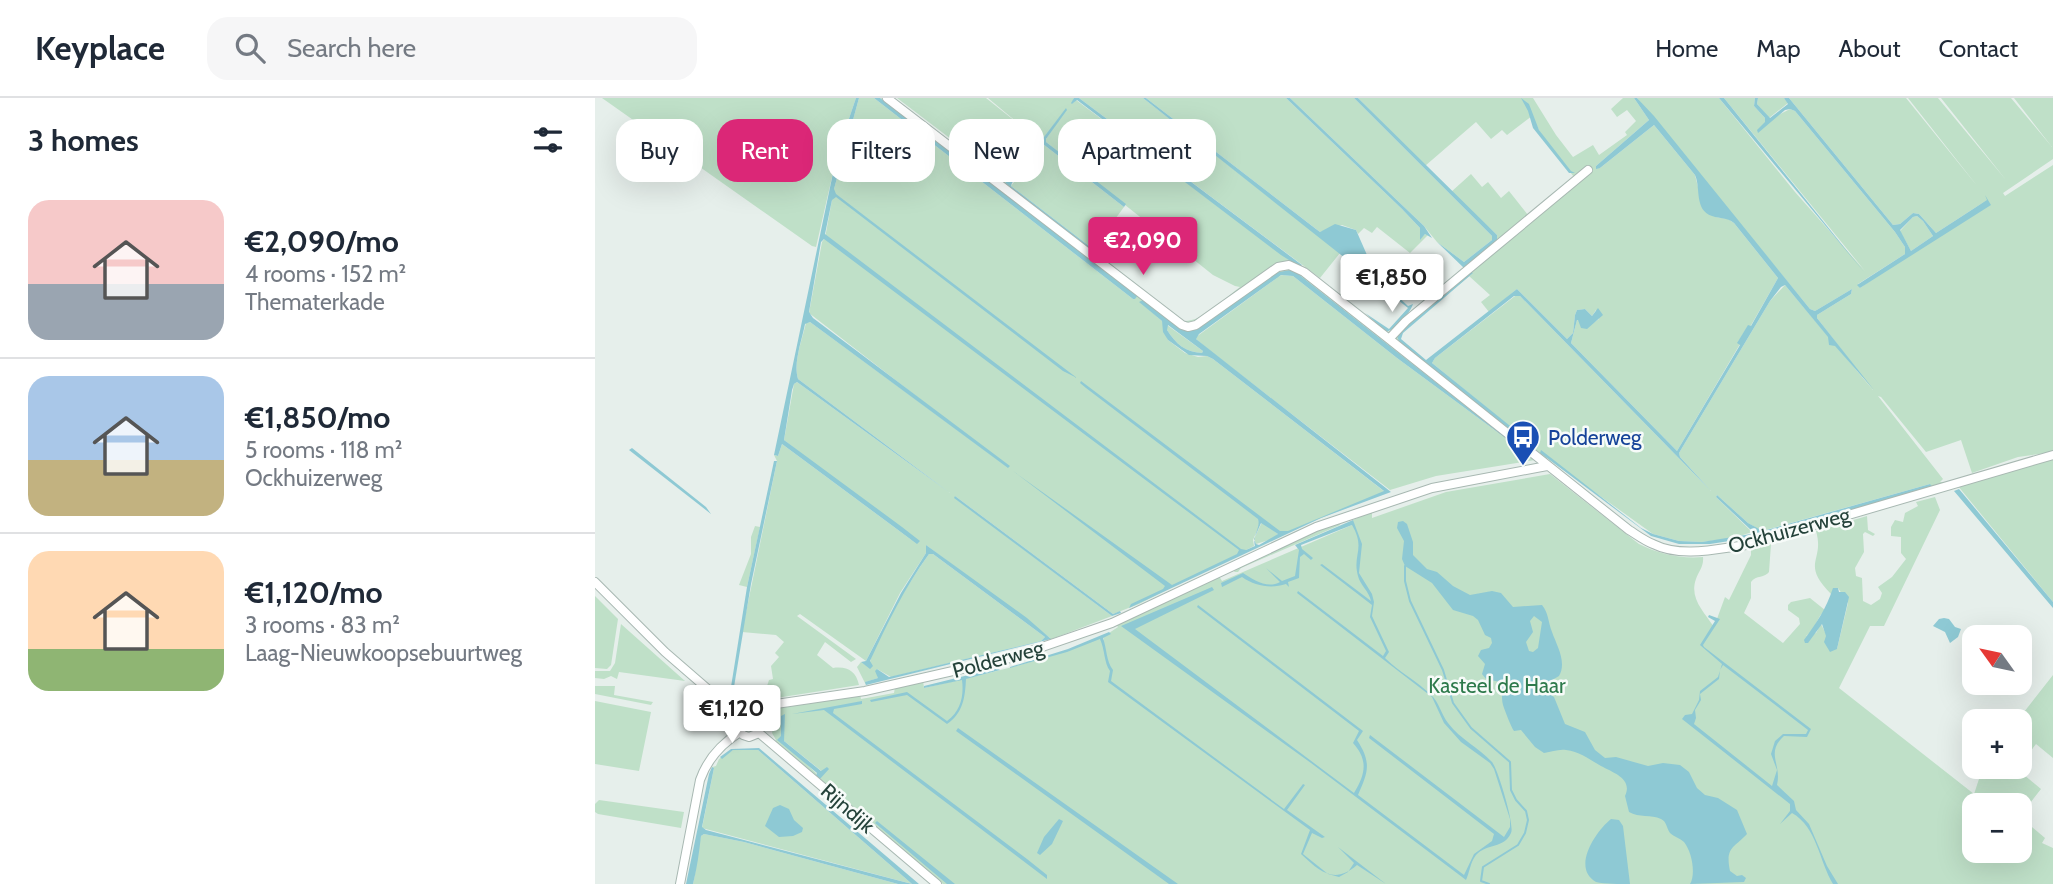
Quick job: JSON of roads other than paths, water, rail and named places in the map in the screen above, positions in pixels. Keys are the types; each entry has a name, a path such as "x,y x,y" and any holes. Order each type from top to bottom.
{"street":[{"name":"Ockhuizerweg","path":"887,98 1182,325 1196,325 1278,268 1289,265 1304,272 1629,530 1655,545 1679,551 1709,550 1746,544 2053,455"},
{"path":"1389,340 1406,321 1588,170"},
{"name":"Polderweg","path":"759,717 776,704 865,691 1010,658 1112,623 1315,527 1432,488 1547,466"},
{"path":"595,582 665,652 740,717"},
{"path":"747,713 759,717 759,733 749,737 737,728 740,717 747,713"},
{"path":"680,884 704,769 712,756 740,732"},
{"name":"Rijndijk","path":"759,733 937,884"}],"water":[{"path":"856,98 859,98 853,119 849,119"},
{"path":"874,98 880,98 909,119 901,119"},
{"path":"1074,98 1079,98 1107,119 1102,119 1077,100 1071,103"},
{"path":"1143,98 1173,119 1170,119"},
{"path":"1286,98 1290,98 1424,226 1432,238 1425,234 1420,240 1420,228"},
{"path":"1354,98 1358,98 1497,235 1497,240 1464,268 1437,242 1464,262 1492,240 1492,236"},
{"path":"1521,98 1529,104 1539,130 1575,173 1569,173 1533,128"},
{"path":"1634,98 1654,116 1810,309 1815,311 1852,289 1851,294 1817,315 1817,318 1874,390 1835,346 1829,345 1828,337 1785,285 1781,287 1679,453 1711,491 1520,296 1514,296 1432,363 1535,446 1534,448 1400,344 1397,336 1407,324 1469,271 1473,273 1403,333 1401,339 1426,360 1517,289 1567,339 1573,333 1577,310 1585,309 1592,316 1598,308 1603,315 1587,329 1581,328 1577,320 1571,343 1677,451 1740,345 1737,343 1748,325 1751,326 1778,278 1734,223 1706,213 1700,204 1695,175 1654,125 1596,169 1596,166 1649,120"},
{"path":"1719,98 1724,98 1864,272"},
{"path":"1755,98 1758,98 1757,104 1770,118 1788,104 1784,98 1789,98 1893,225 1900,224 1913,213 1919,214 1936,233 1987,200 1985,195 1991,205 1860,288 1857,285 1905,254 1905,247 1795,111 1785,110 1758,133 1757,130 1765,122 1765,118 1754,106","holes":["1917,216 1933,236 1911,251 1900,230 1913,217"]},
{"path":"1066,108 1046,139 1058,151 1058,156 1044,145 1044,137"},
{"path":"935,139 949,150 949,156 935,145"},
{"path":"1216,152 1320,232 1335,224 1356,230 1367,255 1361,256 1358,265 1380,280 1408,306 1413,304 1403,320 1386,332 1365,313 1389,329 1408,308 1216,156"},
{"path":"831,182 836,182 836,194 1077,378 1063,371 836,197 832,200 825,234 1241,549 1255,546 1255,540 1259,545 1278,534 1261,523 1255,536 1258,519 1086,388 1081,381 1280,531 1288,531 1384,491 1213,359 1189,355 1168,340 1163,332 1162,321 1139,302 1143,300 1189,331 1275,273 1290,270 1523,451 1397,358 1293,276 1281,275 1199,334 1196,339 1391,492 1321,518 1129,608 1131,604 1165,586 1013,471 1172,585 1237,554 1239,550 824,239 821,242 809,312 813,318 1010,466 1008,468 810,322 805,324 797,359 798,379 950,493 797,382 792,390 784,440 920,541 917,544 782,444 778,456 774,455","holes":["1168,325 1203,351 1202,353 1186,349 1167,330"]},
{"path":"982,182 991,182 1138,295 1133,299"},
{"path":"1013,182 1011,186 1093,249 1091,252 1005,183"},
{"path":"1092,182 1098,182 1126,204 1124,207"},
{"path":"1185,182 1191,182 1302,265 1300,267"},
{"path":"632,448 706,507 711,514 629,450"},
{"path":"1541,450 1641,528 1679,541 1702,542 1751,534 1751,530 1716,497 1717,495 1748,523 1763,531 1930,484 1932,486 1762,536 1710,544 1679,544 1651,536 1540,453"},
{"path":"774,461 777,461 751,584 733,693 730,693 747,587"},
{"path":"1959,489 2053,602 2053,608 1954,491"},
{"path":"955,496 1113,614 1120,611 1121,613 1112,616 954,498"},
{"path":"1353,520 1362,544 1359,573 1372,594 1374,602 1372,616 1389,652 1385,658 1434,698 1453,729 1492,762 1502,786 1511,820 1511,833 1504,842 1476,855 1466,880 1311,763 1121,626 1212,587 1214,590 1135,629 1354,793 1364,767 1361,755 1353,743 1359,731 1197,607 1198,605 1363,731 1357,740 1365,755 1367,768 1358,795 1464,875 1474,854 1492,841 1494,834 1369,738 1370,735 1504,837 1510,827 1510,819 1494,769 1490,763 1461,742 1444,723 1432,697 1297,593 1298,591 1383,656 1386,651 1370,617 1372,605 1320,565 1371,601 1358,576 1358,540 1352,525 1301,545 1313,558 1311,560 1304,554 1300,557 1299,578 1288,582 1289,587 1286,584 1263,586 1242,577 1222,587 1221,583 1243,573 1265,584 1280,582 1266,568 1282,581 1295,576 1299,550 1295,545"},
{"path":"1398,522 1407,524 1413,542 1413,555 1427,569 1437,572 1453,586 1470,595 1492,591 1501,593 1513,607 1542,605 1562,660 1559,676 1547,683 1547,692 1554,697 1565,724 1585,732 1595,750 1605,758 1616,757 1648,766 1663,763 1680,765 1689,772 1697,788 1705,795 1718,798 1737,810 1747,834 1730,852 1729,863 1730,871 1746,878 1744,882 1690,884 1693,869 1687,846 1670,833 1661,819 1629,812 1625,796 1626,785 1621,777 1576,752 1563,750 1544,753 1535,747 1521,730 1514,731 1503,705 1500,682 1486,679 1482,674 1485,664 1478,656 1481,650 1489,648 1491,638 1485,635 1478,620 1453,610 1432,583 1405,566 1402,559 1404,541 1397,528","holes":["1534,616 1542,622 1538,648 1533,652 1529,651 1526,642 1533,632 1530,621"]},
{"path":"926,545 1027,618 1051,639 866,685 865,682 878,678 875,671 877,669 889,677 1041,641 1045,637 933,554 929,554 890,620 870,661 873,666 870,669 861,662 866,661 901,593 926,553"},
{"path":"1833,588 1838,588 1839,592 1845,592 1849,597 1837,649 1830,652 1824,642 1826,636 1822,624 1808,643 1804,640 1821,615"},
{"path":"1709,615 1720,619 1704,647 1811,729 1807,737 1784,736 1778,742 1775,753 1778,771 1777,785 1794,801 1796,810 1809,824 1838,884 1833,884 1812,836 1800,819 1792,813 1780,824 1790,811 1790,804 1682,719 1685,715 1692,714 1700,691 1718,677 1720,671 1719,679 1700,694 1701,700 1695,710 1694,724 1772,786 1777,770 1771,754 1775,741 1783,734 1806,734 1808,730 1723,665 1720,669 1722,664 1700,645 1715,621 1708,617"},
{"path":"1944,618 1961,629 1958,637 1950,643 1945,632 1933,626 1939,619"},
{"path":"1109,632 1111,634 1103,638 1113,670 1111,681 1284,809 1303,784 1305,785 1287,810 1325,837 1312,833 1303,854 1327,873 1301,854 1310,830 1108,682 1110,671 1100,639 1067,652 1010,668"},
{"path":"997,668 1000,670 966,679 962,704 957,715 947,724 907,695 871,702 870,700 907,692 947,721 961,702 962,680 924,686"},
{"path":"862,701 862,704 834,709 833,713 1027,859 1047,875 1047,879 824,710 792,714"},
{"path":"785,714 784,741 821,771 827,767 829,769 819,780 817,773 777,740 781,736 781,716"},
{"path":"958,728 1178,884 1169,884 956,731"},
{"path":"759,748 919,884 912,884 758,750 733,750 722,759 720,757 731,749"},
{"path":"712,767 714,768 702,827 706,830 912,884 898,884 744,842 704,834 701,836 693,884 686,884"},
{"path":"780,805 789,809 794,820 803,828 802,832 779,837 765,826 773,808"},
{"path":"1059,819 1063,821 1052,844 1040,855 1037,853 1044,837"},
{"path":"1611,819 1619,820 1623,826 1630,884 1596,882 1589,876 1586,868 1588,850"},
{"path":"877,821 955,884 947,884 875,823"},
{"path":"1338,847 1386,884 1357,865 1349,871 1354,863"}],"waterway":[{"path":"1405,566 1405,581 1410,601 1443,670 1453,703 1471,728 1510,762 1511,790 1526,811 1528,820 1525,833 1518,845 1483,867 1481,881 1489,884"}],"place":[{"name":"Polderweg","path":"1523,467"}],"park label":[{"name":"Kasteel de Haar","path":"1497,685"}]}
